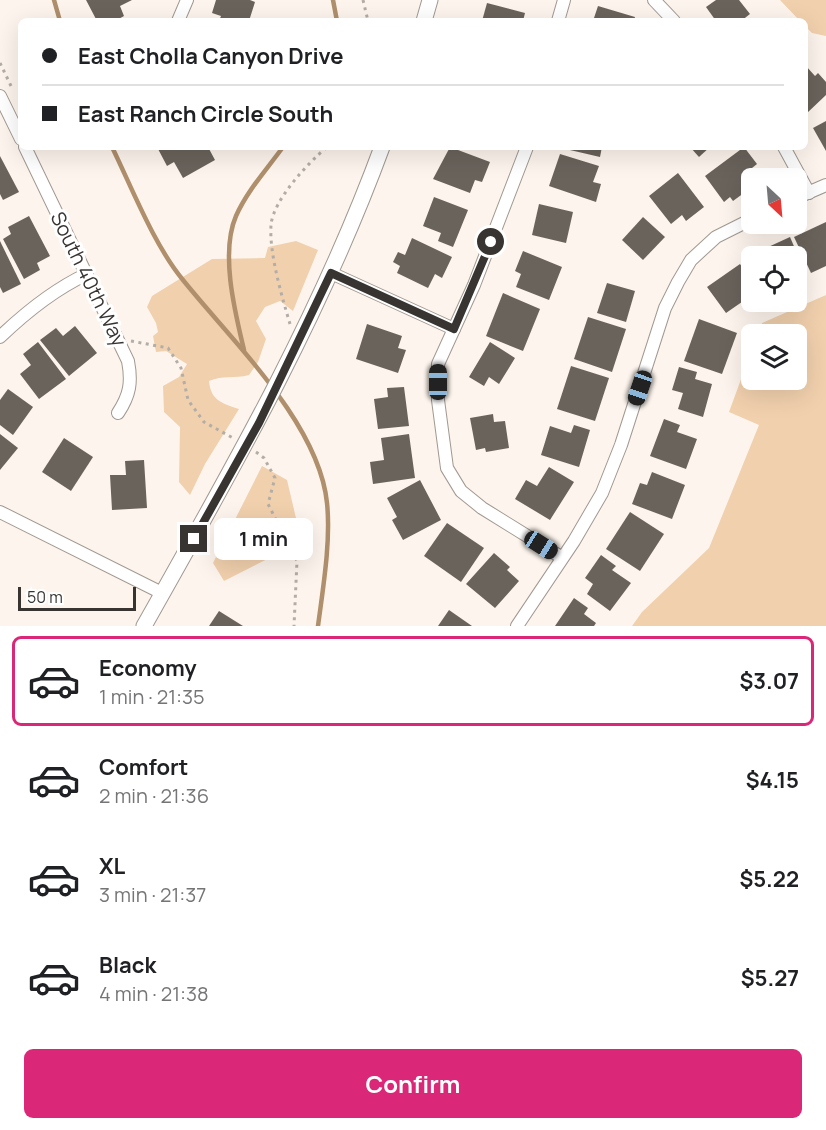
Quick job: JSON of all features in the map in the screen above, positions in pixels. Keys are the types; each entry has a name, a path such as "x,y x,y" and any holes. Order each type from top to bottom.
{"street":[{"path":"179,18 187,0"},
{"path":"425,18 430,0"},
{"path":"559,18 564,0"},
{"path":"654,0 671,18"},
{"path":"0,96 18,133"},
{"name":"South 40th Way","path":"26,150 128,361 131,386 127,399 117,413"},
{"path":"144,626 259,423 331,273 380,150"},
{"path":"525,150 474,285 438,364 438,400 447,468 461,491 561,557"},
{"path":"786,150 809,193 826,185"},
{"path":"517,626 561,557 574,541 602,493 621,445 665,308 678,282 691,260 716,237 741,224"},
{"path":"331,273 454,329"},
{"path":"0,337 32,309 87,274"},
{"path":"0,512 162,593"}],"path":[{"path":"363,0 367,18"},
{"path":"0,63 16,95"},
{"path":"296,345 276,264 271,222 280,200 324,150"}],"shaded area":[{"path":"780,0 826,0 826,36 812,33 808,29 808,18 797,18"},
{"path":"296,241 318,250 293,311 280,301 265,307 256,321 266,339 258,362 249,375 209,381 212,393 218,400 239,409 205,464 190,495 179,482 180,427 164,412 163,386 179,377 187,364 166,351 156,352 153,336 158,332 147,307 152,296 212,259 265,258 268,247"},
{"path":"826,295 826,626 632,626 642,612 709,548 759,425 729,412 741,379 741,390 807,390 807,324 762,324 787,312 807,312 807,303"},
{"path":"262,466 287,480 296,518 285,550 224,581 213,563"}],"building":[{"path":"86,0 132,0 120,6 124,16 120,18 95,18"},
{"path":"216,0 255,2 250,18 220,18 221,16 212,13"},
{"path":"716,0 739,0 750,14 745,18 714,18 706,7"},
{"path":"487,3 525,13 524,18 483,18"},
{"path":"598,6 635,17 635,18 594,18"},
{"path":"808,68 815,76 818,73 826,82 826,95 808,112"},
{"path":"826,121 826,151 813,128"},
{"path":"159,150 210,150 215,160 183,178 174,162 167,166"},
{"path":"448,150 458,150 490,162 482,182 475,180 470,193 433,179"},
{"path":"570,150 601,150 600,157"},
{"path":"693,150 707,150 699,157"},
{"path":"740,150 746,150 757,164 752,168 741,168 741,195 733,201 730,197 724,202 705,176"},
{"path":"560,154 599,166 593,182 601,184 596,202 549,186"},
{"path":"0,156 19,192 3,200 0,194"},
{"path":"678,173 704,207 686,221 682,215 671,224 649,196"},
{"path":"434,197 468,210 453,247 438,241 441,233 423,226"},
{"path":"539,204 573,212 566,243 532,235"},
{"path":"29,216 50,256 37,263 40,270 24,279 3,239 11,234 8,227"},
{"path":"643,217 665,237 643,260 622,240"},
{"path":"826,222 826,266 811,273 807,265 807,246 798,246 794,237 807,234 807,231"},
{"path":"790,237 794,246 770,246"},
{"path":"412,238 452,257 442,278 435,274 428,288 397,273 400,266 393,262 398,252 405,255"},
{"path":"0,241 21,284 3,293 0,287"},
{"path":"523,251 562,267 549,300 516,287 521,274 515,271"},
{"path":"741,265 741,303 726,313 707,287"},
{"path":"607,283 635,291 626,322 597,313"},
{"path":"503,293 540,309 523,351 486,336"},
{"path":"588,317 626,329 612,372 574,359"},
{"path":"699,319 737,333 722,374 684,361"},
{"path":"367,324 402,336 398,348 406,350 398,373 356,359"},
{"path":"75,326 97,353 69,376 40,340 56,328 63,336"},
{"path":"38,342 66,379 39,399 20,374 31,365 23,354"},
{"path":"490,342 515,358 499,384 489,377 484,386 469,377"},
{"path":"571,366 609,378 595,421 557,409"},
{"path":"679,367 697,372 695,379 712,384 703,417 678,409 683,393 672,390"},
{"path":"404,387 409,426 378,429 374,399 388,397 387,388"},
{"path":"8,389 33,407 13,435 0,425 0,400"},
{"path":"493,414 494,422 505,421 509,448 486,452 485,448 476,450 470,418"},
{"path":"664,419 680,425 677,432 697,439 686,469 650,456"},
{"path":"574,425 590,430 579,467 541,455 550,426 571,433"},
{"path":"0,434 18,448 0,470"},
{"path":"409,434 415,478 373,484 370,462 384,460 381,438"},
{"path":"64,438 93,457 71,491 42,472"},
{"path":"144,460 147,508 112,510 110,475 126,475 125,461"},
{"path":"549,467 574,482 550,520 515,499 526,480 537,486"},
{"path":"652,472 685,485 672,519 632,504 640,483 647,485"},
{"path":"420,480 441,520 403,540 392,520 397,517 387,498"},
{"path":"630,512 664,534 640,571 606,549"},
{"path":"447,523 484,548 461,582 424,556"},
{"path":"494,553 510,567 507,570 519,581 495,608 466,584"},
{"path":"601,555 616,566 612,570 631,583 610,611 587,594 593,584 585,578"},
{"path":"574,598 588,608 584,614 596,623 594,626 555,626"},
{"path":"449,610 472,626 438,626"},
{"path":"219,611 243,626 209,626"}],"waterway":[{"path":"54,0 59,18"},
{"path":"333,0 336,18"},
{"path":"113,150 153,233 172,266 270,384 291,413 308,443 320,473 328,518 326,564 318,626"},
{"path":"244,350 229,265 231,231 246,198 281,150"}],"route":[{"path":"194,539 259,423 331,273 454,329 491,242"}]}
